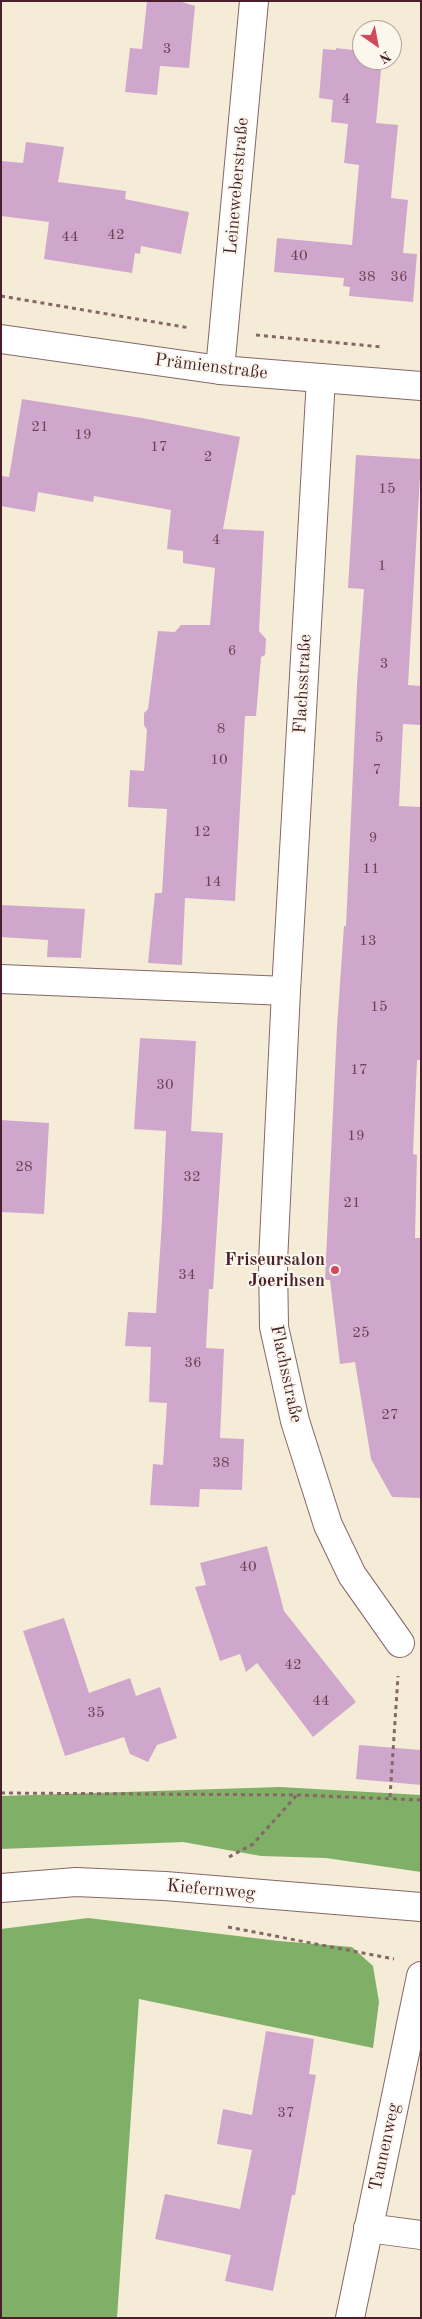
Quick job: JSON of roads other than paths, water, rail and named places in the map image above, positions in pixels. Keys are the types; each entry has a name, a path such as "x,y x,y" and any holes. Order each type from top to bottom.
{"street":[{"name":"Leineweberstraße","path":"220,370 254,1"},
{"name":"Prämienstraße","path":"1,339 220,370 421,386"},
{"name":"Flachsstraße","path":"321,378 286,991 273,1262 274,1327 295,1421 328,1525 352,1575 400,1643"},
{"path":"1,979 286,991"},
{"name":"Kiefernweg","path":"1,1888 76,1882 421,1907"},
{"name":"Tannenweg","path":"350,2318 368,2228 411,1969"},
{"path":"368,2228 421,2236"}],"place":[{"name":"Friseursalon Joerihsen","path":"335,1270"}]}
